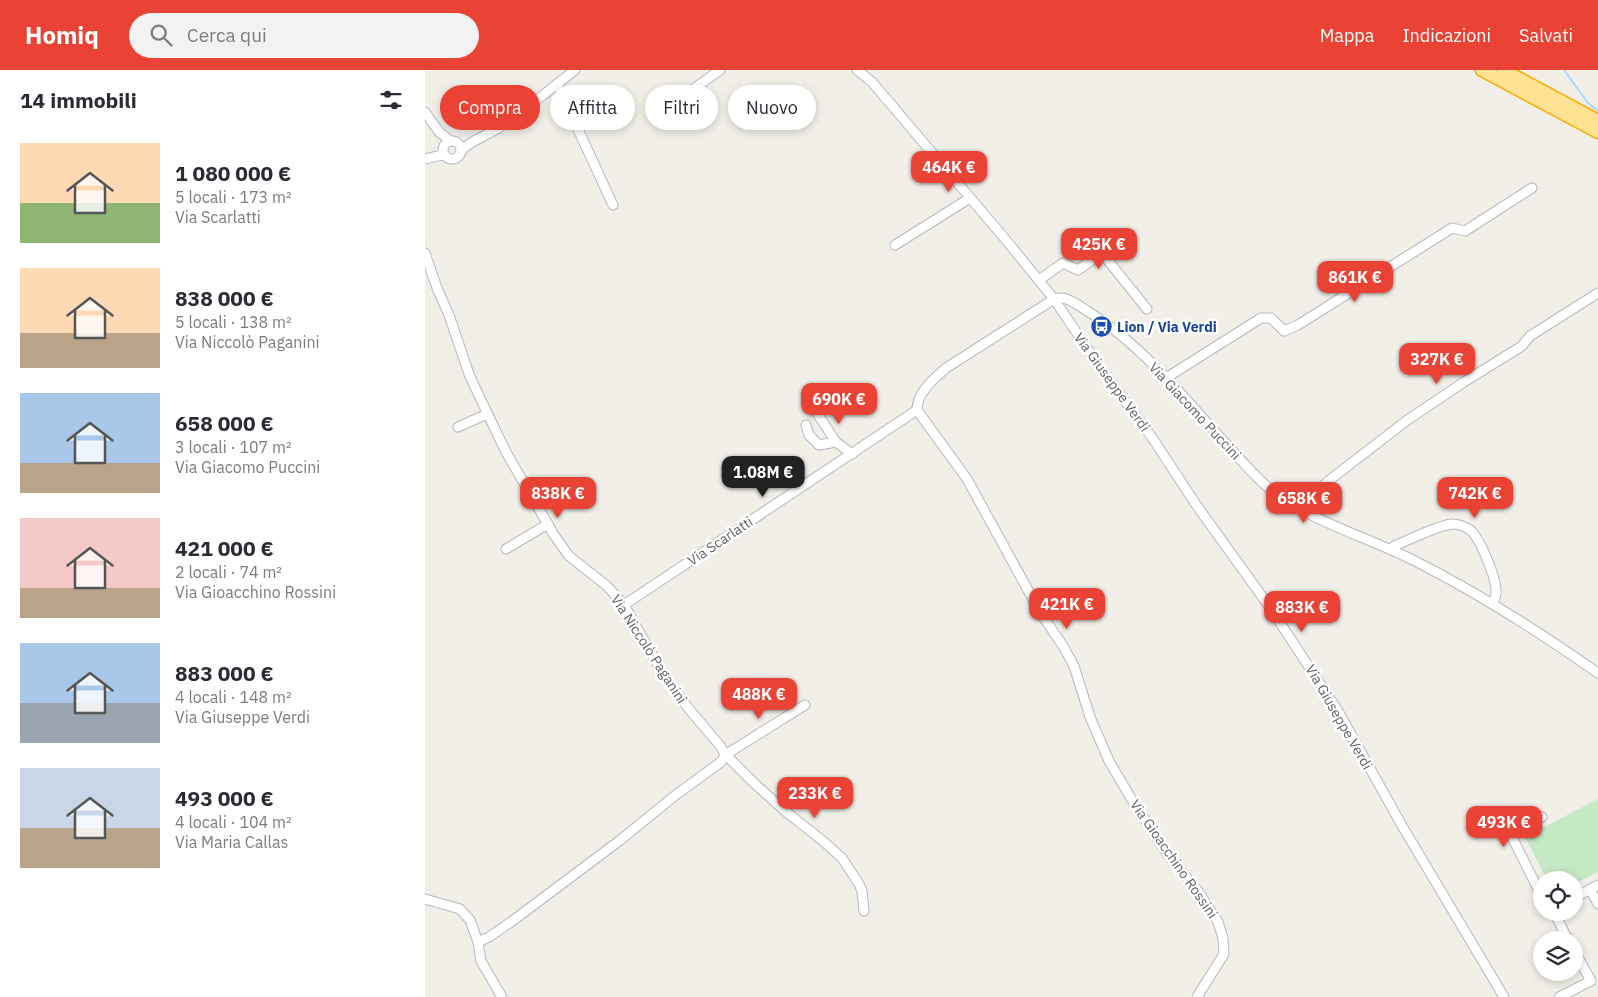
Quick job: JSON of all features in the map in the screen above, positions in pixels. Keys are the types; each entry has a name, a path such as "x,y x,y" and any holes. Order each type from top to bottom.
{"highway":[{"path":"1482,70 1598,132"},
{"path":"1503,70 1598,121"}],"street":[{"path":"425,112 448,147 450,159 455,158 471,143 501,126 575,70"},
{"path":"699,85 720,70"},
{"name":"Via Giuseppe Verdi","path":"857,70 873,82 1039,280 1151,436 1197,506 1313,670 1401,824 1457,916 1481,961 1505,997"},
{"path":"557,84 613,205"},
{"path":"429,158 448,147 471,143"},
{"path":"448,147 461,147 461,151"},
{"path":"1166,378 1261,318 1271,318 1284,331 1298,325 1452,228 1465,231 1532,188"},
{"path":"895,245 970,198"},
{"name":"Via Niccolò Paganini","path":"425,253 469,374 487,414 506,452 569,556 603,582 624,605 663,674 689,709 721,746 725,755 785,811 842,858 859,884 864,911"},
{"path":"1039,280 1063,263 1078,270 1102,253 1147,309"},
{"path":"1298,508 1327,482 1406,421 1522,346 1530,336 1598,294"},
{"name":"Via Giacomo Puccini","path":"1054,299 1063,298 1069,300 1116,331 1166,378 1260,480 1282,499 1454,581 1545,636 1598,673"},
{"path":"917,410 918,398 946,368 1054,299"},
{"path":"813,407 835,442 852,454"},
{"name":"Via Scarlatti","path":"624,605 917,410"},
{"name":"Via Gioacchino Rossini","path":"917,410 967,479 1041,612 1063,646 1074,666 1090,717 1109,760 1132,800 1168,855 1198,891 1218,922 1223,938 1223,954 1197,997"},
{"path":"458,427 487,414"},
{"path":"806,425 809,435 819,445 835,442"},
{"path":"506,549 548,524"},
{"path":"1391,550 1394,546 1444,526 1458,524 1467,528 1476,539 1493,574 1496,592 1493,604"},
{"path":"478,942 511,922 619,841 718,764 725,755 805,705"},
{"path":"1533,879 1510,833 1542,816"},
{"path":"1583,893 1594,887 1598,904"},
{"path":"425,898 452,906 466,914 473,926 481,961 502,997"},
{"path":"1559,997 1591,981 1583,966"}],"green space":[{"path":"1598,799 1598,872 1583,880 1583,871 1542,871 1525,837"}],"waterway":[{"path":"1564,70 1588,103 1598,111"}],"place":[{"name":"Lion / Via Verdi","path":"1101,327"}]}
